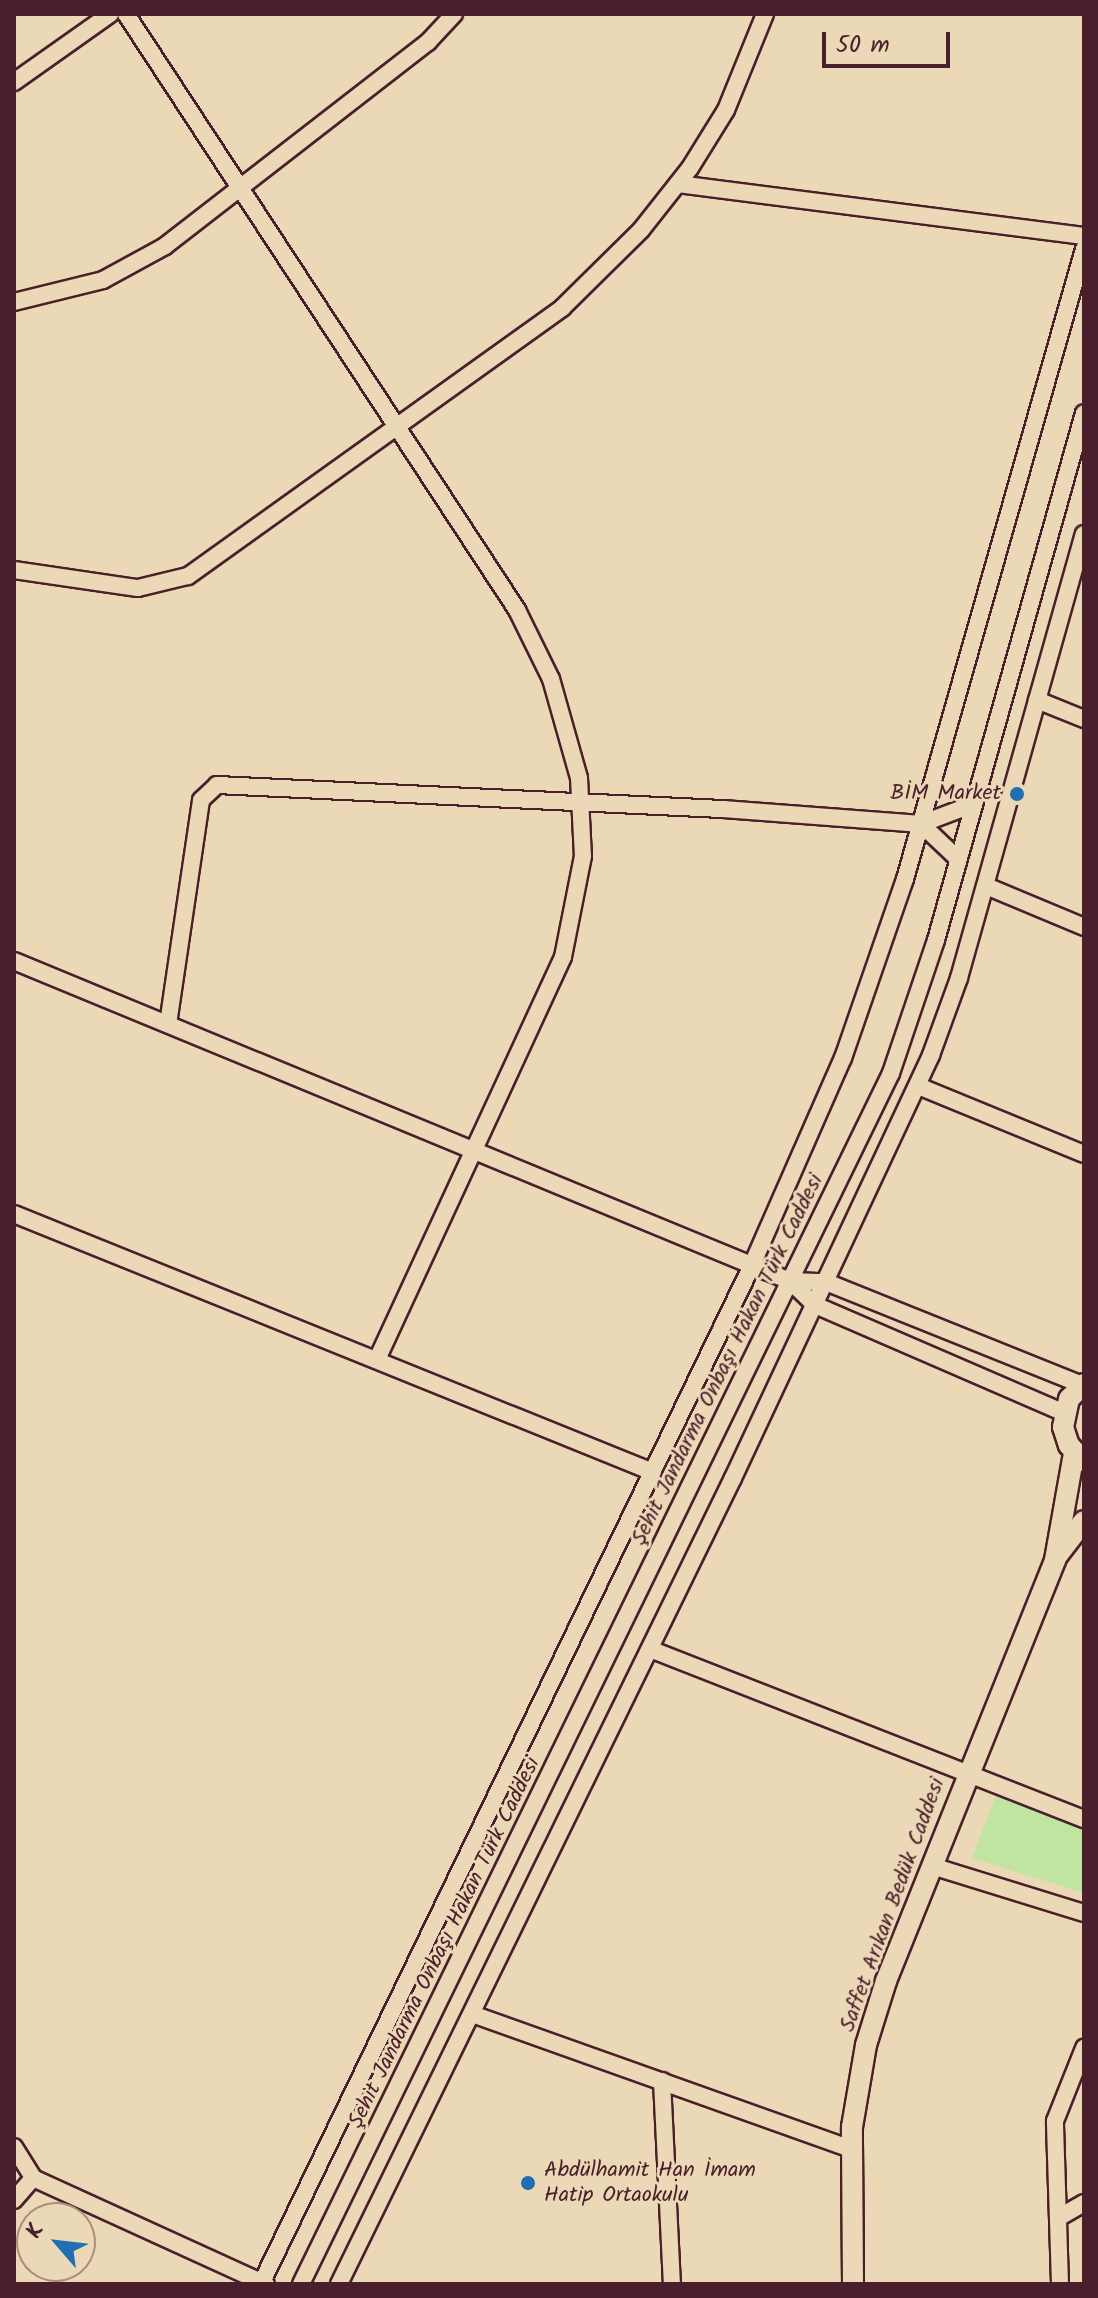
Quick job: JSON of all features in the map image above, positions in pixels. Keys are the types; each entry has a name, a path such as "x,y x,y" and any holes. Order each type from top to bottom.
{"street":[{"path":"14,82 110,14"},
{"path":"126,14 531,634 559,702 582,803 580,883 563,957 377,1359"},
{"path":"14,302 81,288 125,270 240,188 428,42 454,14"},
{"path":"14,570 138,588 175,581 214,561 562,308 616,257 678,184 726,110 765,14"},
{"path":"678,184 1084,236"},
{"path":"14,2147 33,2178 263,2283 752,1265 849,1044 921,824 1084,249"},
{"name":"Şehit Jandarma Onbaşı Hakan Türk Caddesi","path":"301,2284 891,1073 958,859 1084,413"},
{"path":"339,2284 650,1649 918,1086 959,978 1084,538"},
{"path":"1037,700 1084,719"},
{"path":"168,1024 201,800 210,788 225,783 921,824 974,804"},
{"path":"921,824 958,859"},
{"path":"986,886 1084,927"},
{"path":"14,961 790,1281 815,1305 1064,1413"},
{"path":"918,1086 1084,1154"},
{"path":"14,1214 653,1472"},
{"path":"790,1281 826,1282 1083,1384 1064,1413 1065,1436 1079,1457 1055,1560"},
{"path":"1055,1560 1084,1521"},
{"name":"Saffet Arıkan Bedük Caddesi","path":"853,2284 852,2149 855,2099 869,2034 968,1774 1055,1560"},
{"path":"650,1649 1084,1819"},
{"path":"932,1866 1084,1913"},
{"path":"472,2014 852,2149"},
{"path":"1060,2284 1055,2121 1084,2048"},
{"path":"662,2081 672,2284"},
{"path":"14,2200 33,2178"},
{"path":"1058,2218 1084,2203"}],"green space":[{"path":"998,1790 1084,1823 1084,1893 972,1858"}],"place":[{"name":"BİM Market","path":"1017,794"},
{"name":"Abdülhamit Han İmam Hatip Ortaokulu","path":"528,2183"}]}
